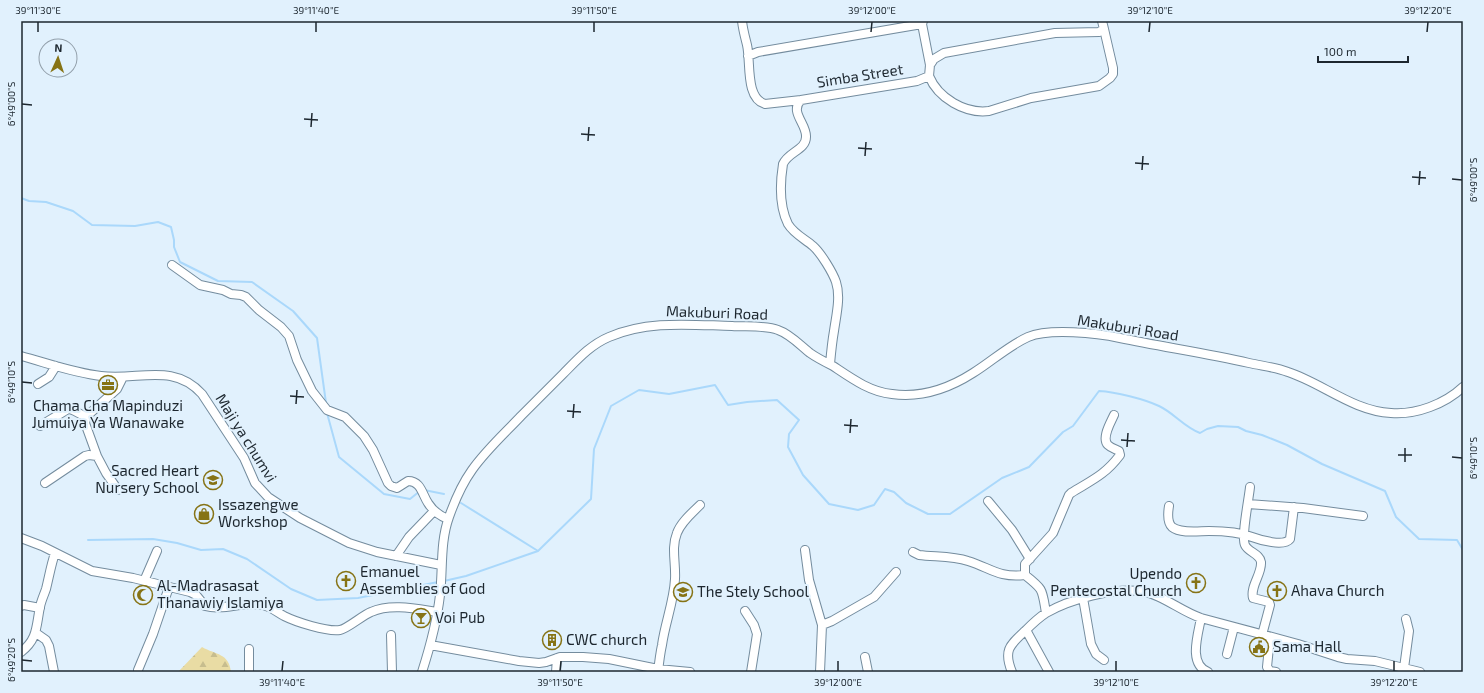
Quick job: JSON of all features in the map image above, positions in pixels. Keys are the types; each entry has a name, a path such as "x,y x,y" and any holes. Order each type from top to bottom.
{"street":[{"path":"742,21 753,94 759,102 765,104 801,100"},
{"path":"748,56 758,52 922,23 930,65 929,76 931,82 942,96 963,107 982,112 1031,98 1099,86 1113,74 1103,25"},
{"path":"930,65 934,59 944,53 1055,33 1099,32 1103,25"},
{"name":"Simba Street","path":"830,364 838,291 835,279 814,247 795,232 788,224 782,204 781,186 784,160 803,147 806,142 807,135 796,111 798,103 801,100 916,81 929,76"},
{"path":"172,265 200,285 246,297 259,310 282,327 289,336 309,387 327,410 345,417 364,436 373,450 384,477 391,486 397,488 408,481 417,483 428,504 434,511 448,519"},
{"name":"Makuburi Road","path":"422,672 430,645 437,612 440,592 442,549 448,519 457,495 474,467 541,395 586,351 607,338 646,326 666,324 777,329 786,334 814,356 830,364 863,385 886,394 905,396 928,394 950,385 972,374 998,355 1029,337 1043,333 1056,332 1114,337 1230,358 1288,372 1347,400 1374,411 1388,413 1403,414 1433,405 1451,398 1463,388"},
{"name":"Maji ya chumvi","path":"21,356 91,375 123,377 165,375 182,379 194,386 202,394 244,458 256,483 264,493 300,518 349,543 396,556 441,565"},
{"path":"38,384 49,377 56,366"},
{"path":"118,490 106,472 98,456 85,423 87,416 117,389 123,377"},
{"path":"40,426 68,408 83,416 87,416"},
{"path":"1025,575 1025,564 1053,533 1066,499 1071,492 1100,476 1120,455 1119,451 1107,444 1105,441 1114,415"},
{"path":"45,483 85,456 98,456"},
{"path":"1250,487 1243,534 1244,543 1245,546 1260,560 1260,570 1253,596 1256,599 1270,602 1266,636 1267,667 1272,672"},
{"path":"988,501 1012,530 1030,559"},
{"path":"1248,504 1294,507 1363,516"},
{"path":"658,671 662,644 672,602 675,578 675,540 682,523 700,505"},
{"path":"1169,506 1170,522 1172,527 1176,529 1243,534 1262,540 1287,542 1290,539 1294,507"},
{"path":"396,556 410,537 434,511"},
{"path":"21,538 92,570 144,581 194,594 205,606 210,608 260,605 270,608 287,618 301,623 334,630 342,630 371,612 385,608 411,608 437,612"},
{"path":"805,550 810,580 822,625 820,672"},
{"path":"144,581 157,551"},
{"path":"913,552 919,555 968,561 999,574 1013,576 1025,575 1039,586 1043,592 1046,613"},
{"path":"21,652 36,634 40,616 40,608 55,553"},
{"path":"822,625 832,621 874,597 896,572"},
{"path":"138,670 153,634 169,587"},
{"path":"1012,672 1009,664 1009,649 1012,643 1037,620 1046,613 1083,598 1114,591 1139,591 1157,596 1190,614 1201,618 1298,644 1338,657 1347,659 1375,660 1420,672"},
{"path":"1083,598 1091,644 1096,654 1104,660"},
{"path":"21,606 24,605 40,608"},
{"path":"745,611 754,625 756,634 751,672"},
{"path":"1201,618 1196,658 1202,669 1208,672"},
{"path":"1404,668 1409,631 1406,619"},
{"path":"1227,654 1234,627"},
{"path":"1026,630 1049,672"},
{"path":"36,634 46,640 49,646 54,672"},
{"path":"391,635 392,672"},
{"path":"430,645 526,661 546,662 567,656 609,659 658,671 690,672"},
{"path":"249,649 249,672"},
{"path":"865,657 868,672"},
{"path":"556,672 557,658"}],"green space":[{"path":"202,647 225,658 228,661 231,672 178,672"}],"waterway":[{"path":"21,198 29,201 46,202 73,211 92,225 135,226 158,222 171,227 174,247 180,262 218,281 252,282 293,311 317,338 326,403"},
{"path":"444,581 466,576 538,551 591,499 594,449 611,406 639,390 669,394 715,385 728,405 777,400 799,420 789,434 788,447 803,475 829,504 858,510 874,505 885,489 894,492 906,503 928,514 950,514 1002,478 1029,467 1063,432 1073,426 1099,391 1122,394 1153,403 1200,433 1218,426 1238,427 1287,445 1322,464 1385,491 1396,517 1419,539 1457,540 1463,550"},
{"path":"327,413 339,457 384,494 410,499 420,491"},
{"path":"424,490 444,494"},
{"path":"461,503 538,551"},
{"path":"88,540 153,539 177,543 201,550 223,549 247,559 291,589 317,600 358,598 438,582"}],"place":[{"name":"Chama Cha Mapinduzi Jumuiya Ya Wanawake","path":"108,385"},
{"name":"Sacred Heart Nursery School","path":"213,480"},
{"name":"Issazengwe Workshop","path":"204,514"},
{"name":"Emanuel Assemblies of God","path":"346,581"},
{"name":"Upendo Pentecostal Church","path":"1196,583"},
{"name":"Ahava Church","path":"1277,591"},
{"name":"The Stely School","path":"683,592"},
{"name":"Al-Madrasasat Thanawiy Islamiya","path":"143,595"},
{"name":"Voi Pub","path":"421,618"},
{"name":"CWC church","path":"552,640"},
{"name":"Sama Hall","path":"1259,647"}]}
